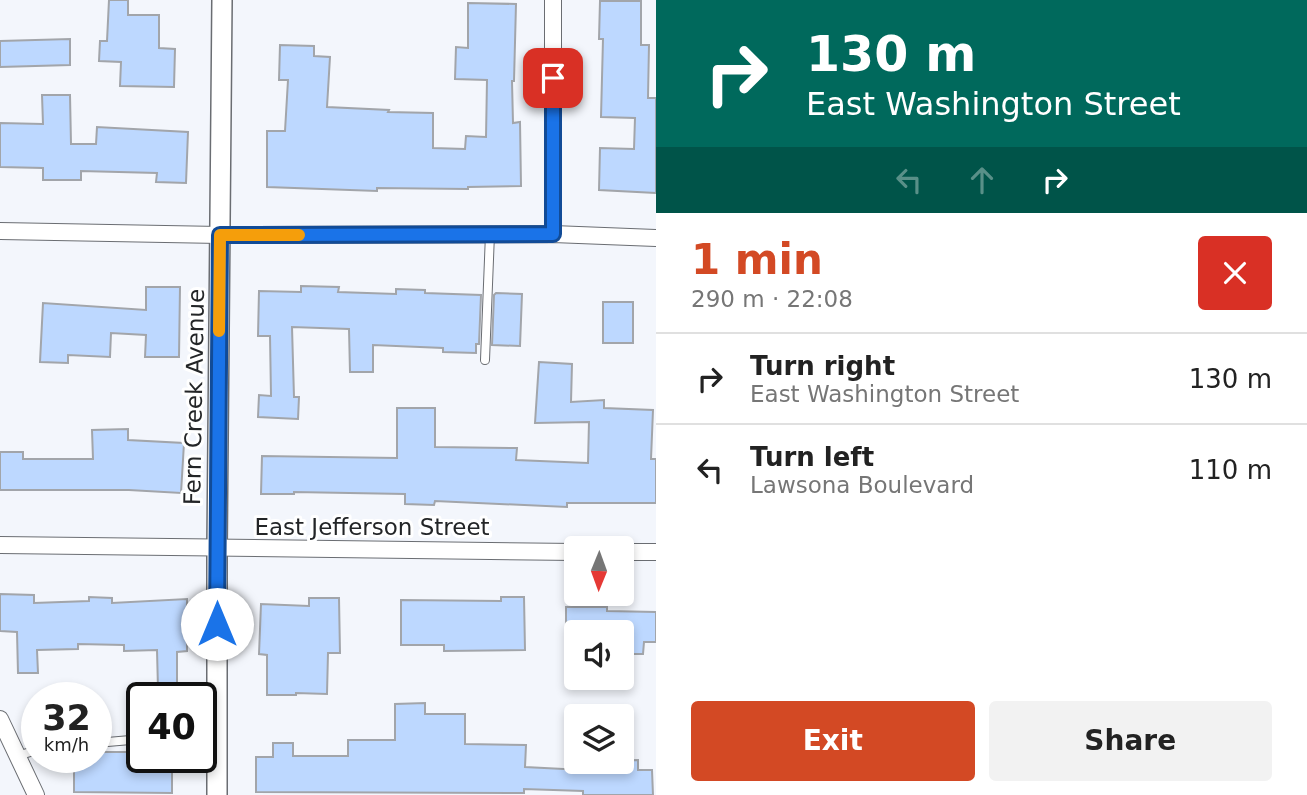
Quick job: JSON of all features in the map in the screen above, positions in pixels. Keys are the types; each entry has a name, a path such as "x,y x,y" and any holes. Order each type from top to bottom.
{"street":[{"name":"Fern Creek Avenue","path":"211,682 217,549 222,0"},
{"path":"553,0 553,234"},
{"path":"0,231 220,235 553,234 656,238"},
{"name":"East Jefferson Street","path":"0,545 564,552"},
{"path":"634,552 656,552"},
{"path":"0,719 36,795"},
{"name":"Fern Creek Avenue","path":"214,773 217,795"}],"lane":[{"path":"485,360 489,234"},
{"path":"17,756 21,755"}],"building":[{"path":"109,0 128,0 128,15 159,15 159,48 175,49 174,87 120,86 121,62 99,61 100,41 107,41"},
{"path":"600,1 641,1 641,45 649,45 648,98 656,98 656,193 599,190 600,148 634,149 635,118 601,117 603,39 599,39"},
{"path":"468,3 516,4 513,123 520,122 521,186 468,189 377,188 377,191 267,187 267,131 285,131 288,80 279,80 280,45 314,46 314,56 330,57 327,107 433,113 433,148 465,149 466,136 486,137 487,80 455,79 456,47 468,48"},
{"path":"70,39 70,65 0,67 0,41"},
{"path":"42,95 70,95 71,144 96,144 97,127 188,132 186,183 156,182 157,173 81,171 81,180 43,180 43,168 0,167 0,123 43,124"},
{"path":"301,286 339,287 338,292 396,294 396,289 481,295 479,344 476,344 476,353 443,352 443,348 373,345 373,372 350,372 349,329 292,327 294,397 299,397 298,419 258,417 259,395 271,396 270,336 258,336 259,291 301,292"},
{"path":"146,287 180,287 179,357 145,357 146,335 111,333 110,357 68,355 68,363 40,362 43,303 146,310"},
{"path":"496,293 522,294 520,346 492,345"},
{"path":"603,302 633,302 633,343 603,343"},
{"path":"539,362 572,364 571,402 604,400 604,408 653,410 651,459 656,459 656,503 567,503 567,507 435,501 434,505 405,504 405,494 261,494 262,456 397,458 397,408 435,408 435,447 517,448 516,460 588,463 589,422 535,423"},
{"path":"128,429 128,440 184,443 181,493 129,490 0,490 0,452 23,452 23,459 93,459 92,430"},
{"path":"0,594 34,595 34,603 89,601 89,597 112,598 112,603 187,599 187,651 177,652 177,682 158,682 157,650 124,651 124,645 78,644 78,649 37,650 38,673 18,673 17,632 0,631"},
{"path":"501,597 524,597 525,650 444,651 444,645 401,645 401,600 501,601"},
{"path":"309,598 339,598 340,653 328,653 327,694 267,695 267,655 259,654 261,604 309,606"},
{"path":"566,607 607,607 607,611 656,612 656,642 644,642 643,654 634,654 634,620 566,620"},
{"path":"425,703 425,714 465,714 465,744 526,745 525,767 564,769 564,774 634,774 634,760 638,760 638,770 652,770 653,795 583,795 583,791 524,789 524,793 256,792 256,757 273,757 273,743 293,743 293,756 348,756 348,740 395,740 395,704"},
{"path":"112,752 126,752 126,773 172,773 172,793 74,792 74,773 112,773"}],"slow traffic":[{"path":"219,331 220,235 299,235"}],"route":[{"path":"217,624 220,235 553,234 553,78"}]}
